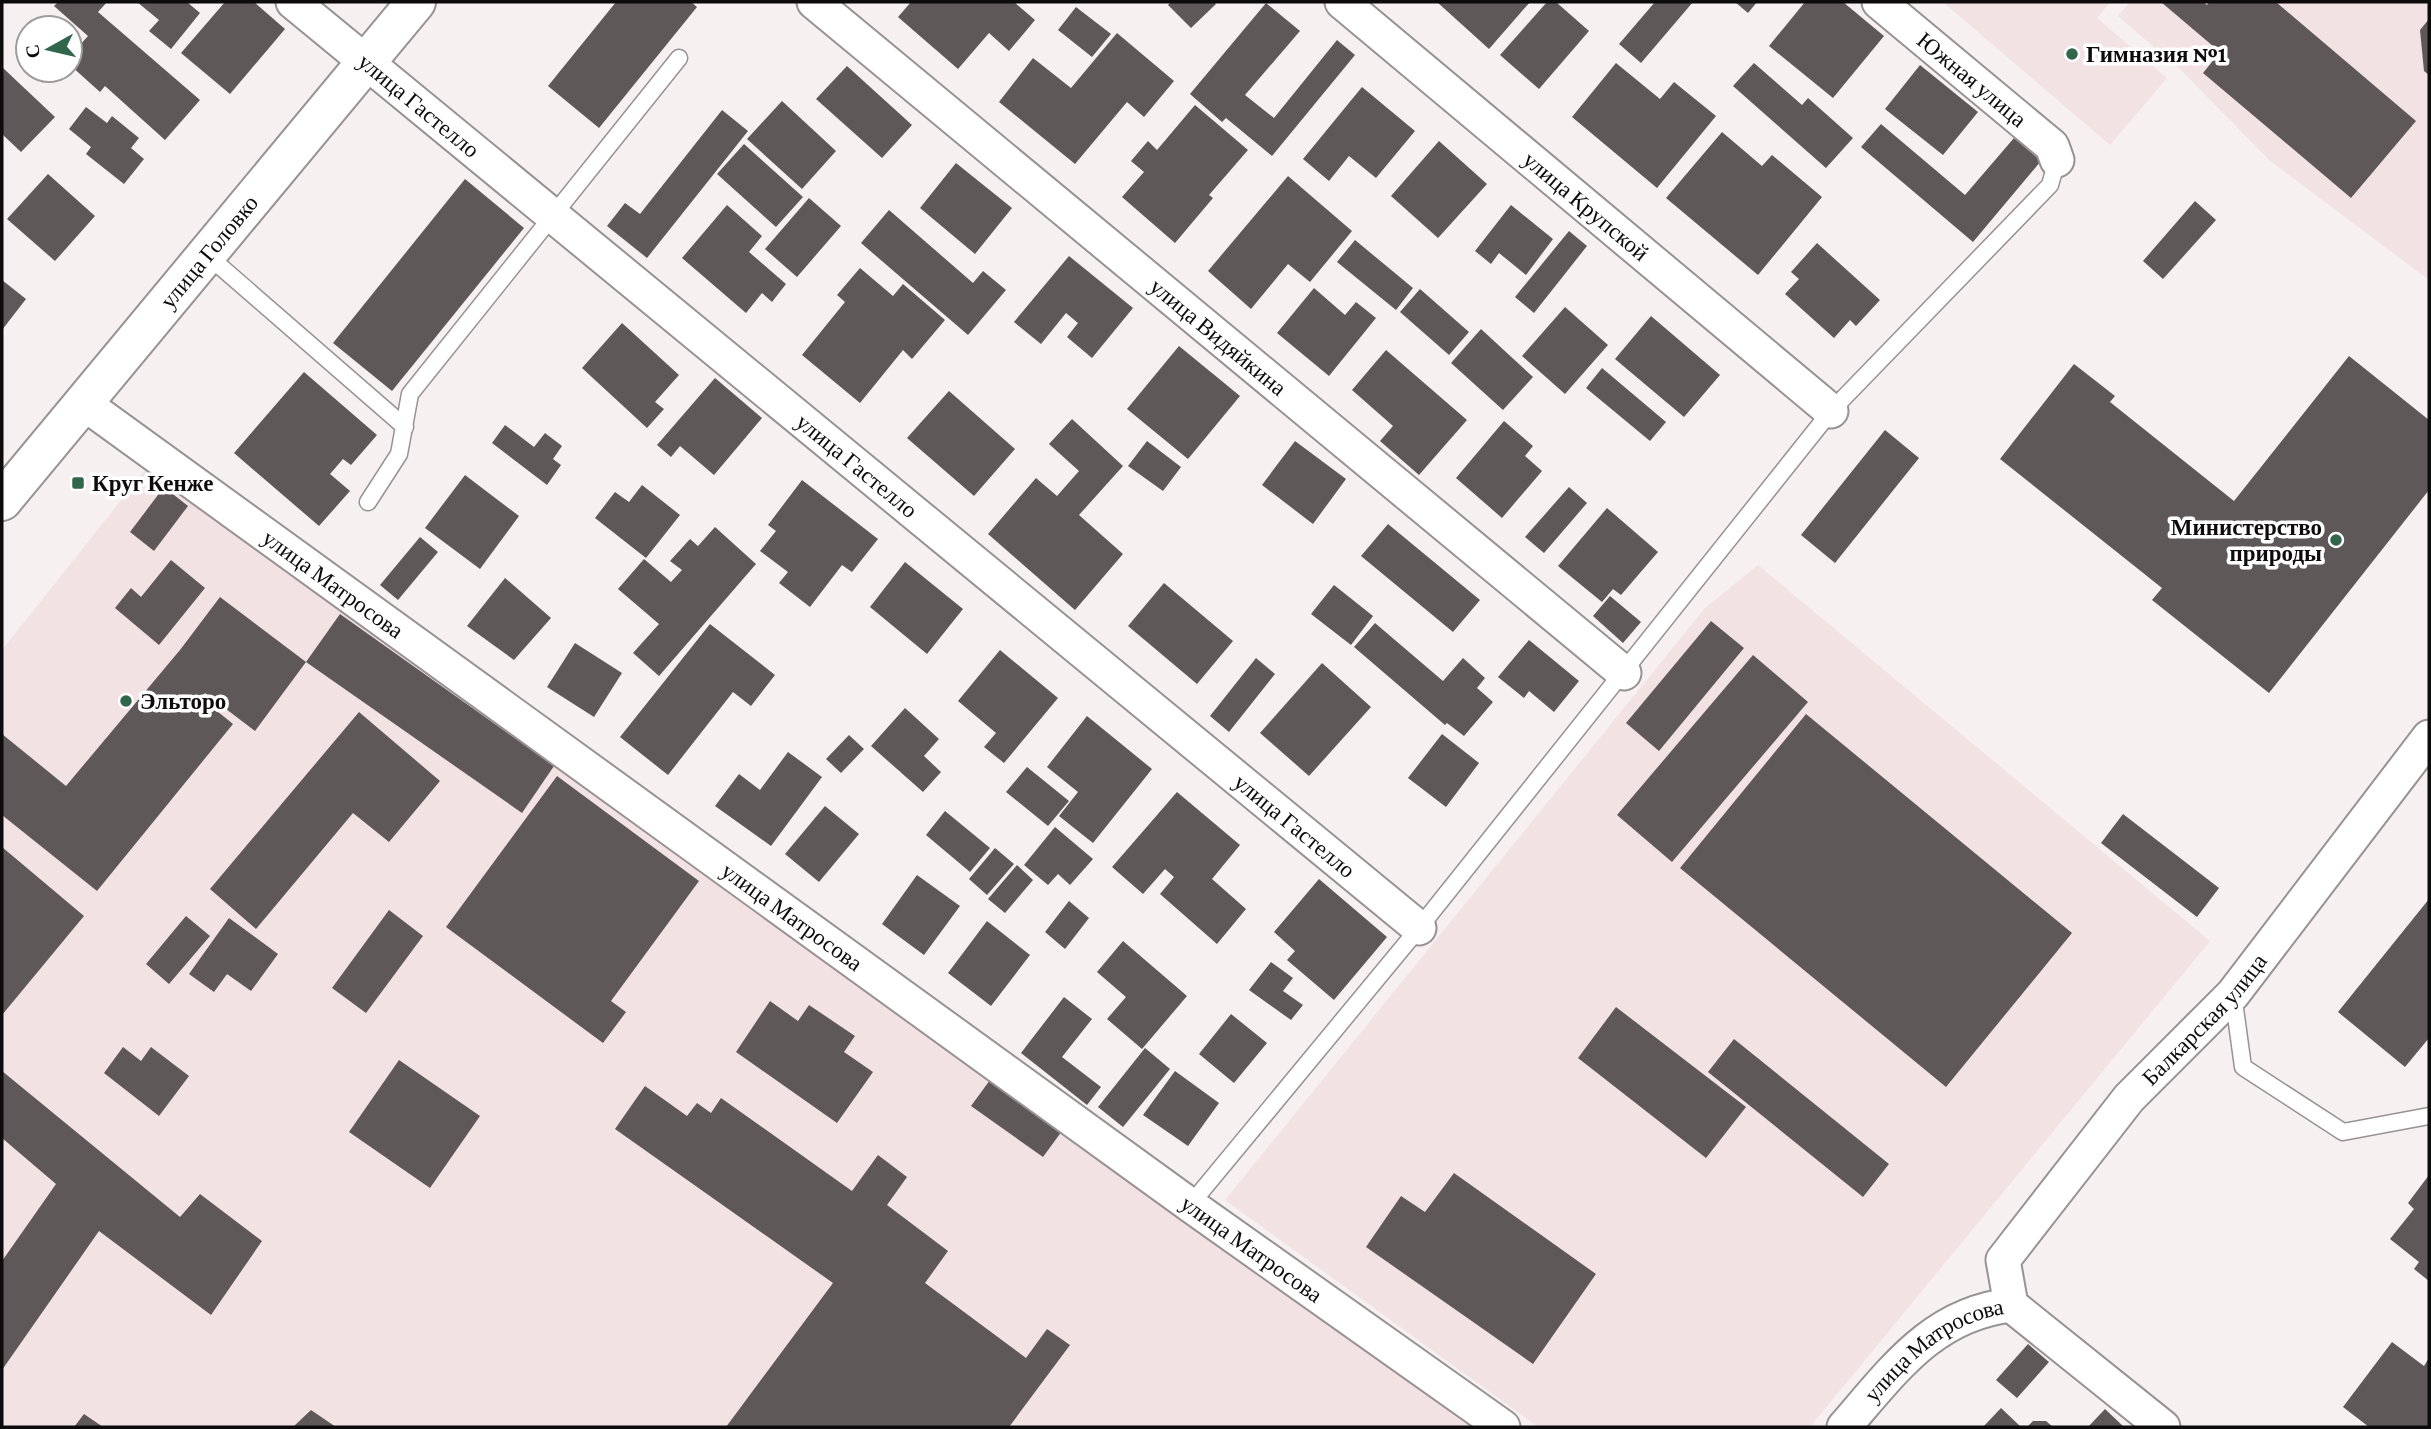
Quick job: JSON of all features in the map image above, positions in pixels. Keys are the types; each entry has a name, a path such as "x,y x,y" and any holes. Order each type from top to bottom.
{"street":[{"name":"улица Гастелло","path":"293,2 1419,928"},
{"name":"улица Головко","path":"2,501 416,2"},
{"name":"улица Видяйкина","path":"814,2 1624,673"},
{"name":"улица Крупской","path":"1342,2 1831,411"},
{"name":"Южная улица","path":"1879,2 2052,146 2057,160"},
{"name":"улица Матросова","path":"82,402 1190,1205 1503,1427"},
{"name":"Балкарская улица","path":"2011,1305 2003,1260 2129,1098 2233,993 2429,737"},
{"name":"улица Матросова","path":"1844,1427 1908,1356 1940,1328 1988,1308 2011,1305 2162,1427"}],"lane":[{"path":"368,502 399,454 410,394 679,58"},
{"path":"1190,1205 1419,928 1831,411 2050,185 2057,160"},
{"path":"206,254 405,427"},
{"path":"2233,993 2243,1067 2343,1132 2429,1116"}],"shaded area":[{"name":"Гимназия №1","path":"1943,2 2110,2 2097,18 2167,78 2110,145"},
{"path":"2130,2 2429,2 2429,280 2269,160 2184,73 2118,16"},
{"path":"153,460 1494,1427 2,1427 2,650"},
{"path":"1758,565 2210,941 1810,1427 1538,1427 1225,1200 1705,608"}],"building":[{"path":"58,2 107,2 98,12 200,100 165,140 105,86 100,92 84,78 84,40 88,36 84,32 84,14 63,14 54,6"},
{"path":"137,2 187,2 200,13 171,49 149,31 159,20"},
{"path":"225,2 254,2 285,29 230,94 181,53"},
{"path":"616,2 691,2 697,7 599,128 548,86"},
{"path":"911,2 1014,2 1035,20 1009,51 989,33 958,69 898,17"},
{"path":"1171,2 1216,4 1191,28 1168,5"},
{"path":"1437,2 1530,2 1489,49"},
{"path":"1547,2 1556,2 1589,31 1539,89 1500,55"},
{"path":"1655,2 1693,2 1641,63 1619,44"},
{"path":"1735,2 1757,2 1748,13"},
{"path":"1805,2 1843,2 1884,36 1833,98 1769,46"},
{"path":"2161,2 2203,2 2207,5 2209,2 2276,2 2416,121 2351,198 2203,73 2220,52"},
{"path":"1266,3 1300,31 1245,95 1274,118 1337,40 1355,55 1272,156 1226,118 1222,122 1190,94"},
{"path":"1076,7 1111,34 1092,57 1058,30"},
{"path":"2429,19 2429,75 2424,71 2420,30"},
{"path":"1117,33 1174,81 1144,117 1127,102 1075,164 999,102 1033,58 1071,88"},
{"path":"1616,63 1660,99 1674,82 1716,116 1657,188 1572,117"},
{"path":"1754,63 1802,105 1808,98 1853,138 1826,168 1733,86"},
{"path":"1920,65 1978,112 1943,155 1885,109"},
{"path":"847,66 912,125 882,158 816,99"},
{"path":"2,67 14,78 14,84 20,84 55,117 21,152 2,134"},
{"path":"1362,87 1415,131 1376,178 1349,156 1329,181 1303,159"},
{"path":"782,101 836,151 802,189 747,139"},
{"path":"1195,105 1248,150 1209,195 1213,198 1175,243 1122,197 1144,172 1131,161 1148,141 1157,150"},
{"path":"86,107 107,123 112,116 139,138 131,148 144,159 124,184 86,154 91,147 69,129"},
{"path":"722,110 748,131 647,258 607,226 625,203 640,214"},
{"path":"1881,124 1965,195 2014,138 2041,161 1973,242 1861,147"},
{"path":"1722,132 1762,166 1772,155 1822,197 1758,275 1666,198"},
{"path":"1439,141 1487,184 1438,238 1391,196"},
{"path":"744,144 803,197 776,227 717,174"},
{"path":"956,163 1012,208 975,254 920,208"},
{"path":"48,174 95,216 55,261 7,219"},
{"path":"1288,176 1352,231 1310,282 1288,264 1251,309 1208,271"},
{"path":"465,179 524,228 392,391 333,343"},
{"path":"809,198 841,226 797,277 765,249"},
{"path":"2195,201 2216,220 2163,279 2143,261"},
{"path":"727,205 762,236 749,252 786,284 772,302 762,293 746,313 682,258"},
{"path":"1511,205 1553,239 1526,275 1499,253 1491,264 1475,251"},
{"path":"889,210 973,283 983,271 1006,290 968,335 861,243"},
{"path":"1569,231 1587,246 1534,313 1515,297"},
{"path":"1355,240 1413,288 1396,310 1337,262"},
{"path":"1817,243 1880,300 1856,326 1850,320 1834,338 1785,294 1799,279 1791,272"},
{"path":"1069,256 1133,308 1092,358 1067,337 1078,323 1066,313 1041,344 1014,322"},
{"path":"860,268 893,296 903,284 945,320 912,359 903,350 860,403 802,355 845,302 837,295"},
{"path":"2,280 26,299 2,330"},
{"path":"1314,288 1345,315 1356,302 1376,318 1329,376 1277,333"},
{"path":"1420,289 1469,332 1449,355 1400,312"},
{"path":"1565,307 1608,345 1565,394 1522,356"},
{"path":"1651,316 1720,375 1684,417 1615,359"},
{"path":"622,323 679,375 655,402 664,409 647,428 582,368"},
{"path":"1481,329 1533,377 1503,410 1451,363"},
{"path":"1179,346 1240,396 1188,459 1127,409"},
{"path":"1386,350 1467,420 1419,475 1380,441 1393,426 1352,390"},
{"path":"2349,356 2429,420 2429,490 2269,693 2152,600 2162,588 2000,459 2074,364 2115,396 2110,402 2234,501"},
{"path":"1602,368 1666,422 1650,441 1586,388"},
{"path":"304,372 377,435 351,465 343,459 330,474 350,491 319,526 234,453"},
{"path":"715,378 762,418 714,475 680,446 671,457 657,445"},
{"path":"949,391 1015,449 974,496 907,438"},
{"path":"1072,419 1123,466 1079,515 1123,554 1075,610 988,534 1036,478 1057,496 1079,471 1049,444"},
{"path":"1504,421 1533,446 1525,456 1542,471 1502,518 1456,478"},
{"path":"505,425 534,447 545,433 562,446 553,459 561,465 547,485 492,443"},
{"path":"1885,430 1919,458 1835,563 1801,535"},
{"path":"1147,441 1181,467 1163,491 1128,466"},
{"path":"1295,441 1346,479 1313,524 1262,485"},
{"path":"465,475 519,516 480,569 425,528"},
{"path":"802,480 878,539 852,572 842,565 810,607 779,583 788,572 760,551 776,531 768,525"},
{"path":"642,485 680,515 646,558 595,518 615,492 629,502"},
{"path":"164,487 188,506 154,551 130,532"},
{"path":"1569,487 1587,503 1544,553 1525,537"},
{"path":"1607,508 1658,552 1621,595 1613,589 1602,602 1558,566"},
{"path":"1388,524 1480,600 1453,632 1361,556"},
{"path":"715,527 756,564 659,676 633,653 659,624 618,589 644,559 671,582 682,570 670,561 690,539 698,546"},
{"path":"420,537 438,552 398,600 380,585"},
{"path":"171,560 205,588 159,645 115,608 131,588 141,597"},
{"path":"905,562 963,609 927,654 870,607"},
{"path":"505,578 551,618 514,660 467,626"},
{"path":"1164,583 1233,641 1197,684 1128,626"},
{"path":"1334,585 1373,616 1351,645 1311,614"},
{"path":"1610,596 1641,622 1623,643 1593,616"},
{"path":"220,597 306,662 255,731 205,693 201,698 233,724 97,891 2,815 2,734 66,786 180,650"},
{"path":"340,614 554,766 522,813 306,662"},
{"path":"1711,621 1744,648 1659,751 1626,723"},
{"path":"1375,623 1443,681 1463,658 1485,678 1477,688 1493,702 1464,736 1447,723 1445,725 1354,647"},
{"path":"710,624 775,675 751,706 733,692 668,775 620,737"},
{"path":"1529,640 1579,681 1554,712 1529,691 1524,698 1498,677"},
{"path":"575,643 622,673 594,717 547,687"},
{"path":"1000,650 1058,698 1004,763 984,747 996,733 958,701"},
{"path":"1753,655 1808,702 1672,862 1617,815"},
{"path":"1256,658 1275,674 1229,732 1210,716"},
{"path":"1322,663 1371,707 1309,776 1260,733"},
{"path":"905,708 939,739 924,756 941,772 923,792 871,746"},
{"path":"359,712 440,781 389,842 353,813 256,929 210,889"},
{"path":"1806,714 2072,933 1946,1087 1680,868"},
{"path":"1087,716 1152,769 1093,843 1059,816 1078,792 1047,767"},
{"path":"1442,734 1479,763 1446,807 1408,778"},
{"path":"849,735 864,749 841,773 826,759"},
{"path":"788,752 822,777 771,846 715,806 739,774 760,790"},
{"path":"1027,767 1069,801 1048,826 1006,792"},
{"path":"557,776 699,881 611,1001 626,1012 603,1043 446,927"},
{"path":"1177,792 1240,845 1212,879 1246,909 1217,944 1160,894 1174,877 1165,869 1143,894 1112,867"},
{"path":"825,806 859,834 819,882 785,854"},
{"path":"945,811 990,848 970,872 926,835"},
{"path":"2123,814 2219,888 2197,917 2101,843"},
{"path":"1055,827 1093,859 1070,885 1058,874 1048,885 1024,865"},
{"path":"2,847 84,916 2,1015"},
{"path":"995,848 1014,864 987,895 969,879"},
{"path":"1017,865 1033,880 1005,913 988,899"},
{"path":"917,875 960,906 924,955 882,924"},
{"path":"1319,879 1387,937 1334,1000 1287,960 1295,951 1274,932"},
{"path":"2429,899 2429,1038 2405,1067 2338,1012"},
{"path":"1069,901 1089,918 1065,949 1045,932"},
{"path":"389,910 423,936 366,1013 332,988"},
{"path":"186,916 210,936 169,984 146,964"},
{"path":"229,918 278,954 251,991 227,974 214,992 189,974"},
{"path":"987,921 1030,955 991,1006 948,973"},
{"path":"1123,941 1187,996 1142,1049 1107,1019 1126,997 1097,972"},
{"path":"1271,962 1293,978 1283,991 1303,1005 1291,1020 1249,990"},
{"path":"1064,997 1092,1019 1062,1057 1101,1087 1087,1105 1021,1053"},
{"path":"770,1001 798,1021 809,1005 855,1036 844,1052 873,1072 837,1123 736,1052"},
{"path":"1616,1007 1746,1107 1706,1158 1578,1058"},
{"path":"1231,1014 1267,1043 1234,1083 1199,1054"},
{"path":"1734,1039 1889,1164 1863,1197 1708,1072"},
{"path":"123,1047 141,1061 151,1047 189,1076 159,1116 104,1073"},
{"path":"1145,1048 1170,1069 1123,1127 1098,1107"},
{"path":"399,1060 480,1116 430,1188 349,1132"},
{"path":"2,1071 180,1217 200,1194 262,1241 211,1315 99,1231 2,1370 2,1261 56,1184 2,1138"},
{"path":"1175,1071 1219,1103 1188,1146 1143,1115"},
{"path":"990,1080 1062,1131 1043,1157 971,1106"},
{"path":"645,1086 687,1116 697,1103 711,1113 721,1098 852,1191 878,1155 907,1177 887,1205 948,1251 925,1283 1026,1358 1047,1329 1070,1345 1009,1427 726,1427 833,1283 615,1129"},
{"path":"1454,1173 1596,1274 1533,1364 1366,1247 1401,1196 1425,1212"},
{"path":"2429,1175 2429,1281 2414,1269 2419,1262 2390,1239 2414,1209 2408,1203"},
{"path":"2392,1342 2424,1366 2429,1358 2429,1427 2369,1427 2343,1407"},
{"path":"2028,1344 2049,1362 2017,1398 1996,1380"},
{"path":"2001,1408 2021,1427 1983,1427"},
{"path":"2105,1409 2124,1427 2088,1427"},
{"path":"311,1410 336,1427 293,1427"},
{"path":"84,1414 103,1427 74,1427"},
{"path":"2033,1421 2046,1421 2053,1427 2027,1427"}],"place":[{"name":"Гимназия №1","path":"2072,54"},
{"name":"Круг Кенже","path":"78,483"},
{"name":"Министерство природы","path":"2336,540"},
{"name":"Эльторо","path":"126,701"}]}
